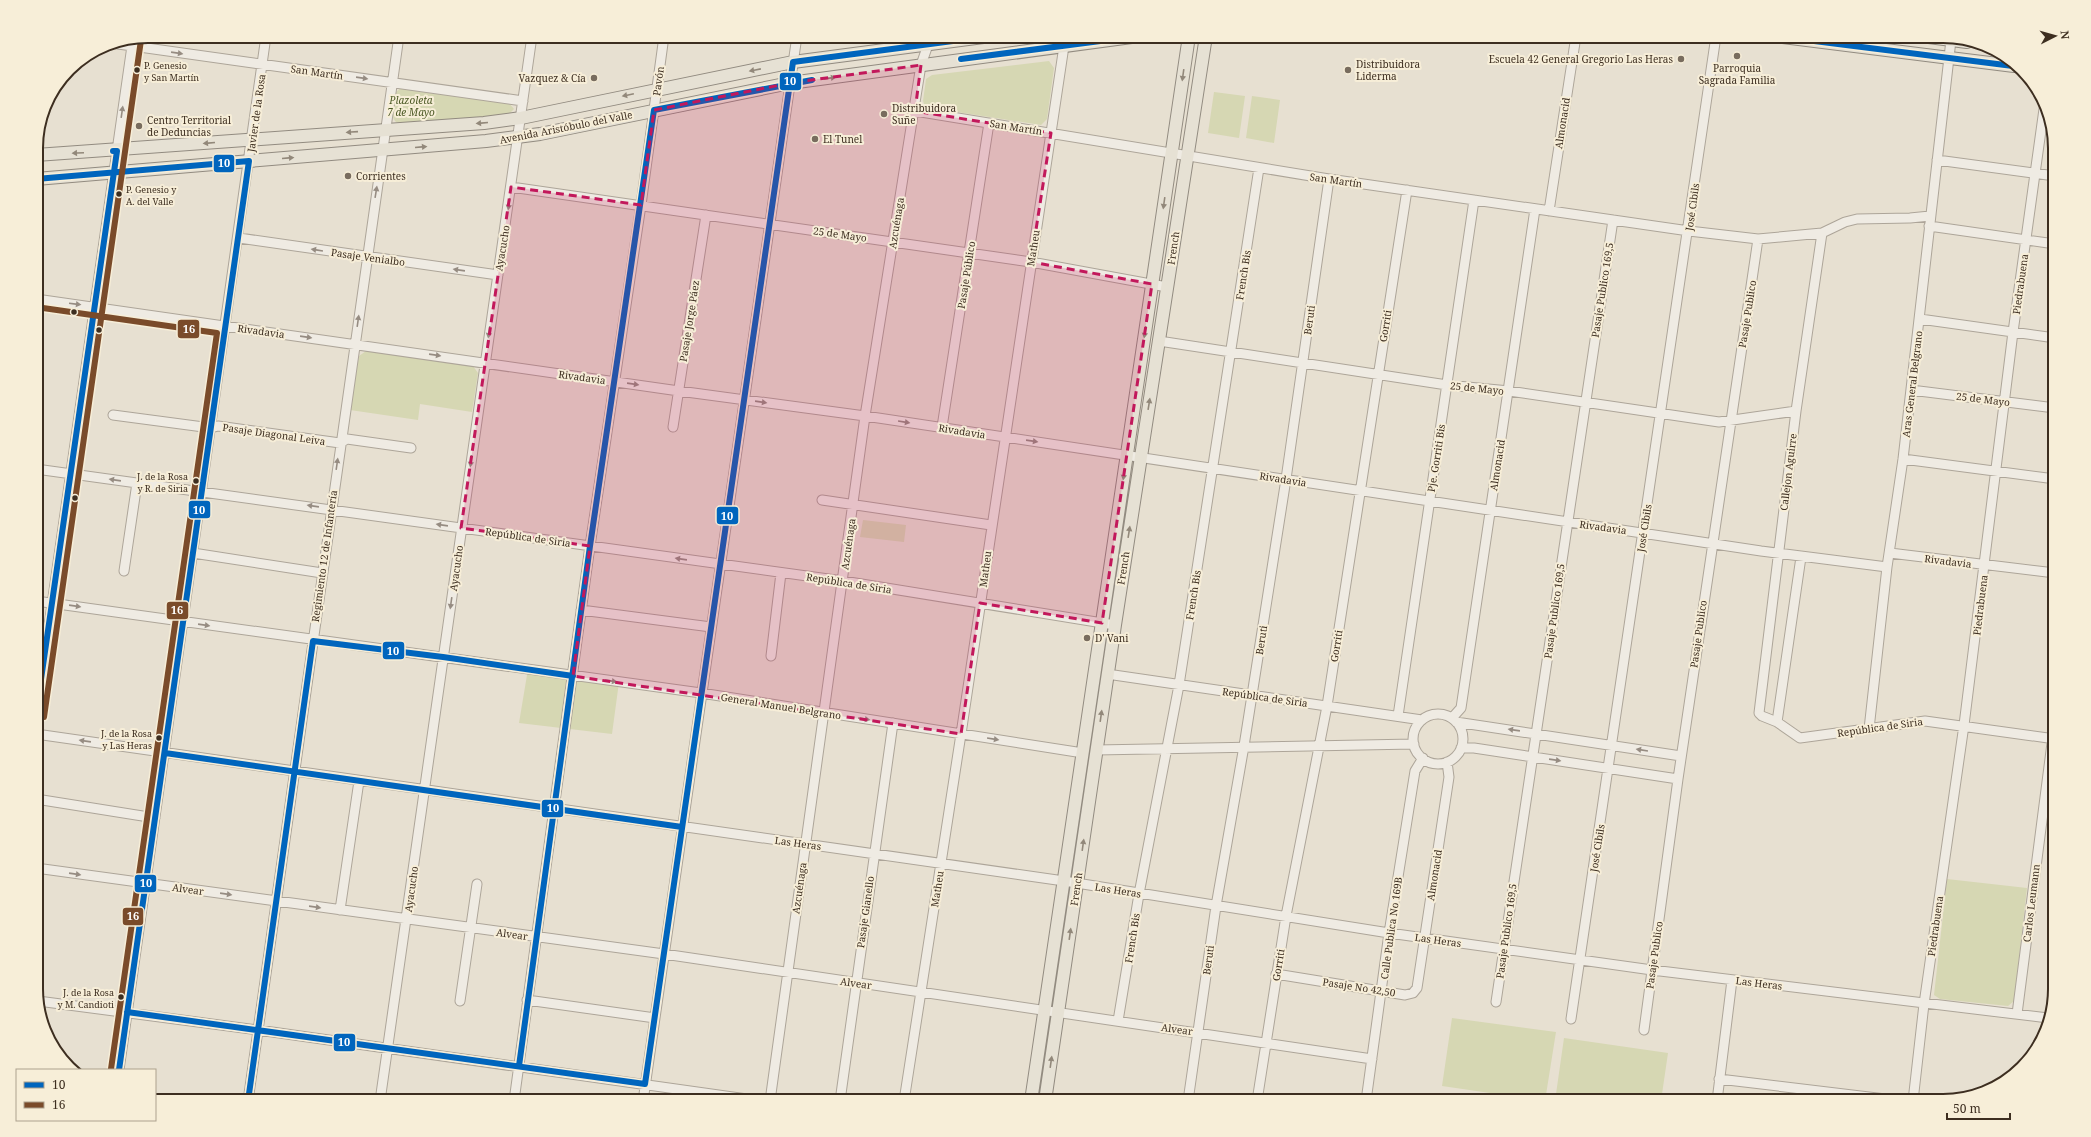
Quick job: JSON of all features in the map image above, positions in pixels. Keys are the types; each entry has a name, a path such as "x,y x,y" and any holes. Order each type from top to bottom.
{"main road":[{"name":"Avenida Aristóbulo del Valle","path":"43,156 484,123 520,118 793,62 911,43"},
{"name":"Avenida Aristóbulo del Valle","path":"43,178 518,137 790,83 921,65 1051,43"},
{"name":"French","path":"1031,1094 1188,43"},
{"name":"French","path":"1046,1094 1140,456 1205,43"},
{"path":"1830,43 2007,65"}],"street":[{"name":"Javier de la Rosa","path":"120,1069 127,1012 239,238 265,43"},
{"name":"Regimiento 12 de Infantería","path":"249,1094 296,770 366,257 398,43"},
{"name":"Ayacucho","path":"381,1094 531,43"},
{"name":"Pavón","path":"515,1094 590,546 642,204 663,43"},
{"path":"644,1094 796,43"},
{"name":"Azcuénaga","path":"771,1094 865,416 892,241 915,111 921,65 929,43"},
{"name":"Matheu","path":"905,1094 961,734 991,525 1051,133 1063,43"},
{"name":"Almonacid","path":"1549,211 1575,43"},
{"name":"José Cibils","path":"1571,1019 1689,231 1715,43"},
{"name":"Aras General Belgrano","path":"1869,729 1887,567 1903,459 1920,320 1930,216 1951,43"},
{"path":"43,667 132,44"},
{"name":"San Martín","path":"136,44 262,65 523,101"},
{"name":"San Martín","path":"915,111 1329,179 1689,231 1758,239 1822,233"},
{"name":"Piedrabuena","path":"1913,1094 1924,1004 1964,725 2013,332 2043,117"},
{"name":"Pasaje Público","path":"942,427 989,123"},
{"path":"1937,160 2048,175"},
{"name":"French Bis","path":"1118,1021 1139,894 1179,685 1259,168"},
{"name":"Beruti","path":"1189,1094 1216,906 1244,746 1286,479 1329,179"},
{"name":"25 de Mayo","path":"511,187 642,204 706,215 969,252 1167,287"},
{"name":"Gorriti","path":"1258,1094 1286,916 1327,706 1407,190"},
{"name":"Pje. Gorriti Bis","path":"1398,716 1474,200"},
{"name":"Almonacid","path":"1454,720 1461,708 1535,209"},
{"name":"Pasaje Jorge Páez","path":"673,427 706,215"},
{"path":"1822,233 1845,222 1857,219 1930,216"},
{"name":"Pasaje Publico 169,5","path":"1496,1002 1613,220"},
{"path":"1929,226 2048,243"},
{"name":"Callejon Aguirre","path":"1759,712 1777,554 1822,233"},
{"name":"Pasaje Venialbo","path":"239,238 498,275"},
{"name":"Pasaje Publico","path":"1644,1030 1681,756 1758,239"},
{"name":"Rivadavia","path":"43,300 355,343 615,382 942,427 1140,456 1361,492 1490,510 1777,554 1887,567"},
{"path":"1920,320 2048,337"},
{"name":"25 de Mayo","path":"1159,341 1378,373 1447,385 1509,391 1661,415 1719,422 1796,411"},
{"name":"25 de Mayo","path":"1911,390 2048,407"},
{"name":"Pasaje Diagonal Leiva","path":"113,415 211,428 218,426 340,443 347,439 411,448"},
{"path":"1903,459 2048,478"},
{"name":"República de Siria","path":"43,469 843,581 1115,625"},
{"path":"124,571 137,483"},
{"path":"822,500 991,525"},
{"path":"193,553 322,573"},
{"name":"Rivadavia","path":"1890,553 1985,566 2048,572"},
{"path":"1777,722 1801,557"},
{"path":"771,656 781,573"},
{"name":"General Manuel Belgrano","path":"43,602 313,641 443,657 701,693 1082,753"},
{"path":"581,610 711,627"},
{"name":"República de Siria","path":"1108,674 1422,720"},
{"name":"República de Siria","path":"1759,712 1762,716 1777,722 1800,738 1924,721 1964,725 2048,738"},
{"path":"1454,720 1462,734 1461,748 1457,754 1446,762 1430,762 1423,758 1414,744 1414,731 1422,720 1437,714 1454,720 1681,756"},
{"name":"Pasaje Gianello","path":"841,1094 873,854 893,723"},
{"name":"Las Heras","path":"43,735 1064,881 1424,938 1652,970 2044,1017"},
{"path":"1096,750 1244,746 1414,744"},
{"path":"1461,748 1474,748 1678,779"},
{"name":"Calle Publica No 169B","path":"1367,1094 1389,933 1415,771 1423,758"},
{"name":"Almonacid","path":"1417,988 1449,777 1446,762"},
{"path":"340,910 359,781"},
{"name":"Carlos Leumann","path":"2017,1014 2048,784"},
{"path":"43,800 155,818"},
{"name":"Alvear","path":"43,869 536,938 664,954 787,974 921,992 1044,1012 1197,1032 1372,1059"},
{"path":"460,1001 477,884"},
{"name":"Pasaje No 42,50","path":"1276,974 1405,994 1413,993 1417,988"},
{"path":"1718,1094 1732,980"},
{"path":"527,1000 655,1018"},
{"path":"44,1002 258,1030 713,1094"},
{"path":"1719,1079 1844,1094"}],"highlighted area":[{"path":"921,65 915,111 1051,133 1031,262 1152,284 1102,623 980,603 961,734 573,676 590,546 461,528 511,187 641,205 654,110 790,83"}],"green space":[{"path":"1049,61 1054,68 1047,119 1041,125 925,107 923,101 926,79 932,75"},
{"name":"Plazoleta 7 de Mayo","path":"402,87 509,103 514,109 508,115 398,123 393,117 392,109 396,92"},
{"path":"1214,92 1245,96 1239,138 1208,133"},
{"path":"1252,96 1280,100 1274,143 1246,138"},
{"path":"366,351 473,366 478,373 472,412 420,404 418,420 350,410 359,356"},
{"path":"863,520 906,525 904,542 860,537"},
{"path":"528,669 619,682 612,734 519,723"},
{"path":"1947,879 2027,888 2014,1001 2008,1006 1940,999 1934,995"},
{"path":"1452,1018 1556,1032 1546,1094 1497,1094 1442,1086"},
{"path":"1564,1038 1668,1053 1662,1094 1556,1094"}],"transit line":[{"name":"16","path":"44,717 141,43"},
{"name":"10","path":"127,1012 645,1084 793,62 938,43"},
{"name":"10","path":"961,59 1085,43"},
{"name":"10","path":"1830,43 2007,65"},
{"name":"10","path":"519,1066 590,546 654,110 812,80"},
{"name":"10","path":"43,665 117,151 113,151"},
{"name":"10","path":"43,178 249,161 119,1069"},
{"name":"16","path":"43,308 217,333 111,1069"},
{"name":"10","path":"249,1094 313,641 443,657 573,676"},
{"name":"10","path":"165,753 682,827"}],"place":[{"name":"Parroquia Sagrada Familia","path":"1737,56"},
{"name":"Escuela 42 General Gregorio Las Heras","path":"1681,59"},
{"name":"P. Genesio y San Martín","path":"137,70"},
{"name":"Distribuidora Liderma","path":"1348,70"},
{"name":"Vazquez & Cía","path":"594,78"},
{"name":"Distribuidora Suñe","path":"884,114"},
{"name":"Centro Territorial de Deduncias","path":"139,126"},
{"name":"El Tunel","path":"815,139"},
{"name":"Corrientes","path":"348,176"},
{"name":"P. Genesio y A. del Valle","path":"119,194"},
{"name":"J. de la Rosa y R. de Siria","path":"196,481"},
{"name":"D' Vani","path":"1087,638"},
{"name":"J. de la Rosa y Las Heras","path":"159,738"},
{"name":"J. de la Rosa y M. Candioti","path":"121,997"}]}
